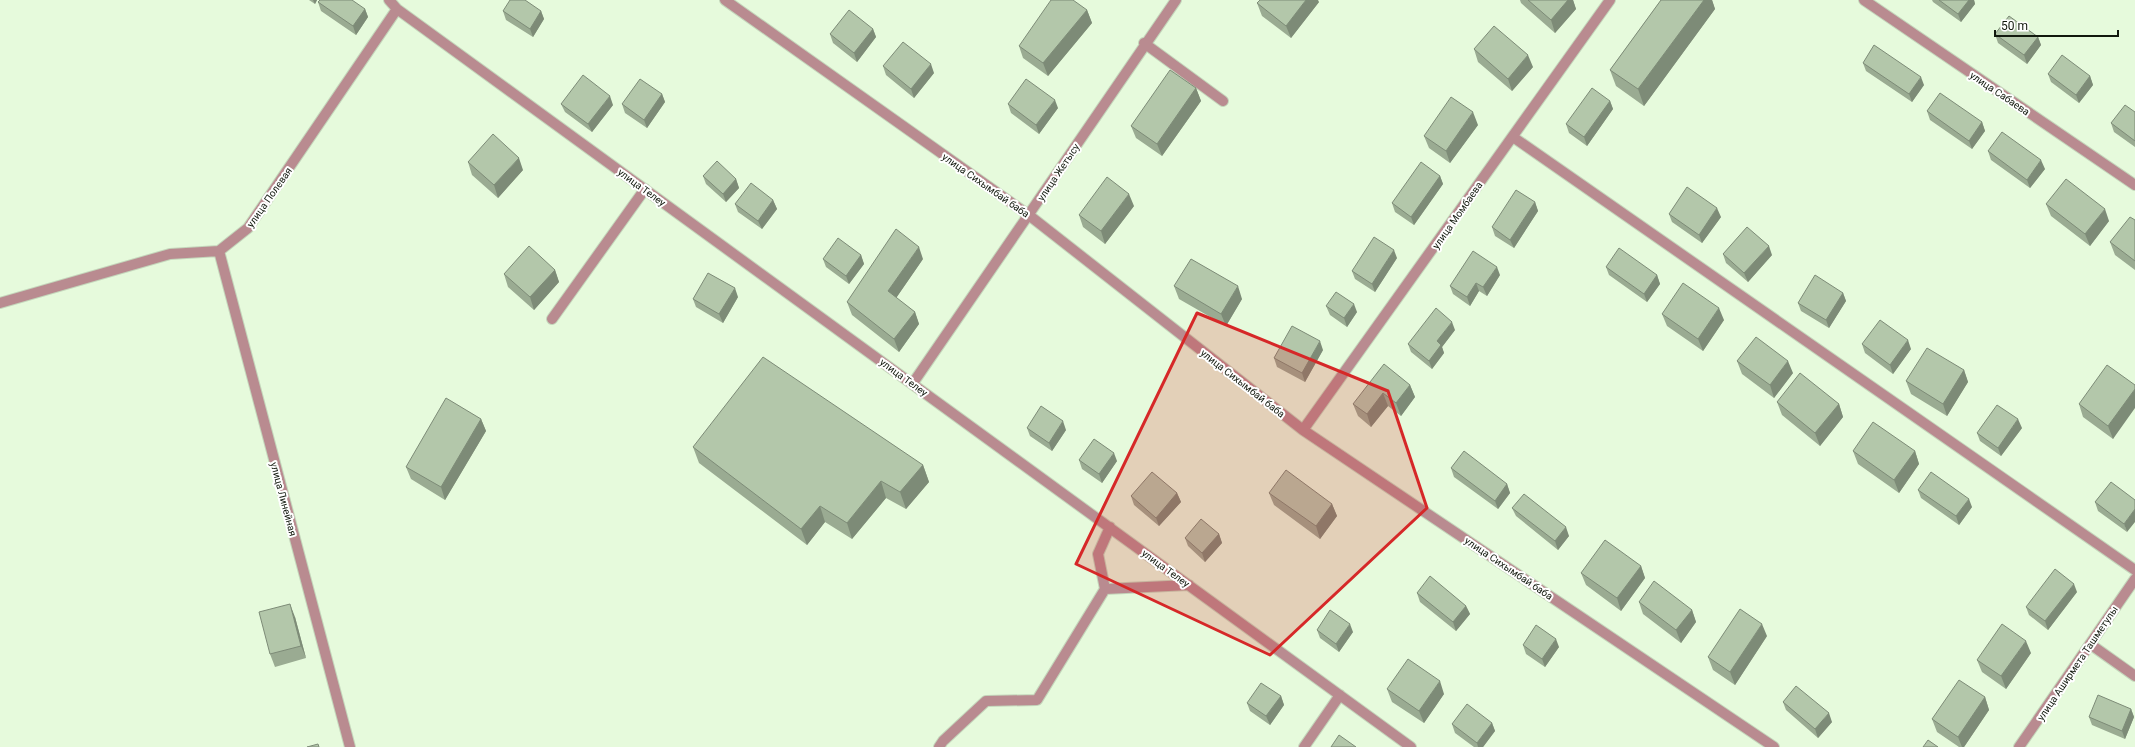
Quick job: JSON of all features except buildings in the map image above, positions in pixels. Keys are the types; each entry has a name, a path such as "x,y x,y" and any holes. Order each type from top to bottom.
{"street":[{"name":"улица Телеу","path":"389,0 397,9 1411,747"},
{"name":"улица Сихымбай баба","path":"725,0 1030,216 1303,430 1774,747"},
{"name":"улица Жетысу","path":"913,384 1030,216 1144,43 1176,0"},
{"name":"улица Момбаева","path":"1303,430 1610,0"},
{"name":"улица Сабаева","path":"1864,0 2135,186"},
{"name":"улица Полевая","path":"219,251 248,228 397,9"},
{"path":"1144,43 1223,101"},
{"path":"1513,137 2135,570"},
{"path":"552,319 645,189"},
{"path":"0,302 170,254 219,251"},
{"name":"улица Линейная","path":"219,251 350,747"},
{"path":"939,747 942,741 986,701 1037,700 1105,589 1098,554 1110,527"},
{"name":"улица Аширмета Ташметулы","path":"2020,747 2135,579"},
{"path":"1105,589 1190,585"},
{"path":"2090,644 2135,676"},
{"path":"1304,747 1340,695"}],"highlighted area":[{"path":"1197,313 1388,391 1427,508 1270,655 1076,564"}]}
